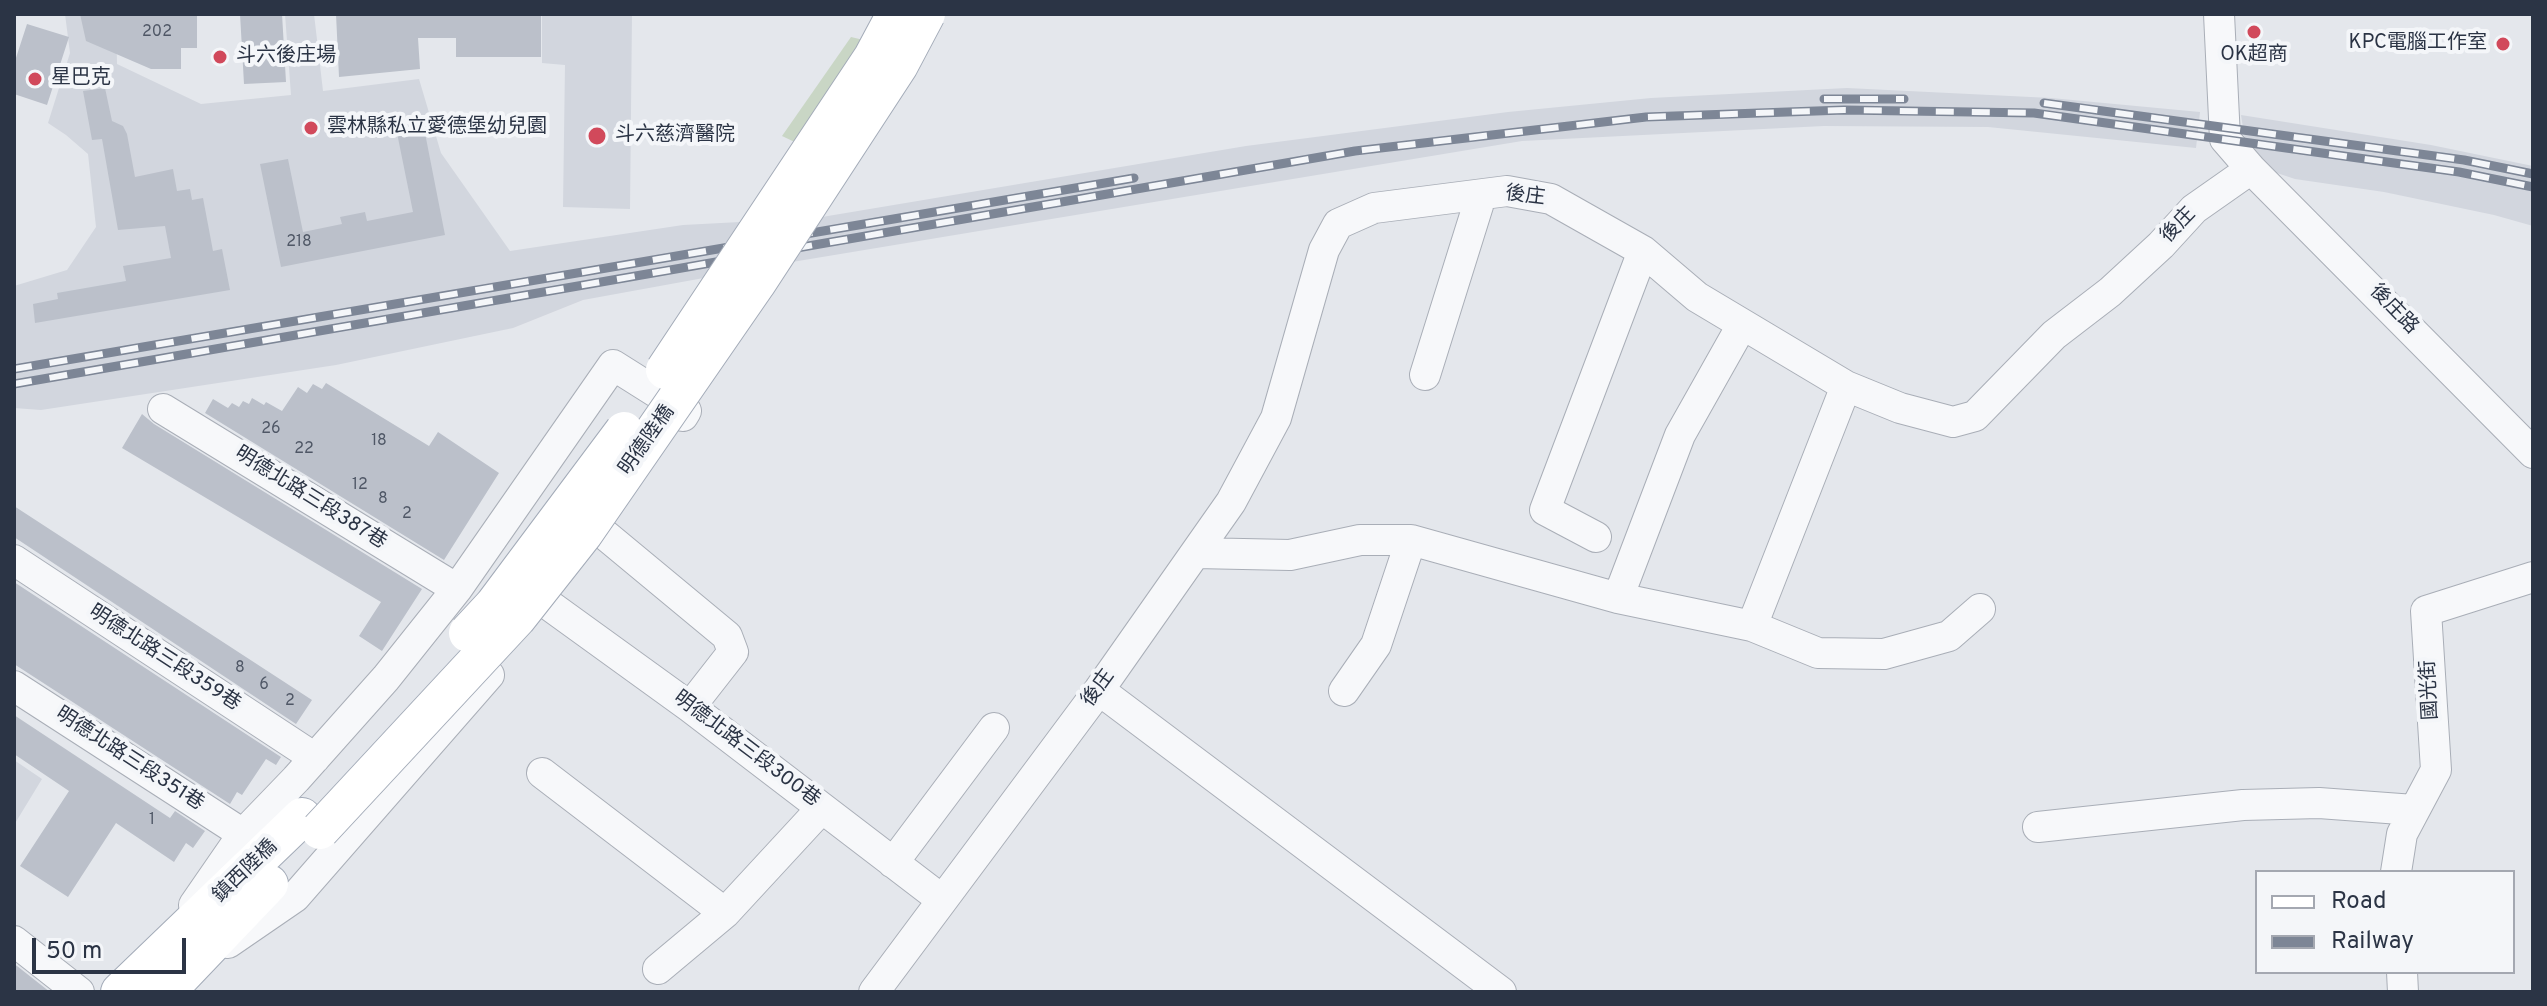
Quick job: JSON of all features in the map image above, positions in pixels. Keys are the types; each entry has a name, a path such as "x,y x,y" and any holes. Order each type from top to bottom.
{"main road":[{"name":"明德陸橋","path":"311,824 494,605 619,438 864,70 896,14"},
{"name":"明德陸橋","path":"311,824 517,618 584,533 756,284 899,65 926,14"},
{"name":"鎮西陸橋","path":"120,992 170,974 311,824"}],"street":[{"path":"2219,14 2225,139 2251,169"},
{"name":"後庄","path":"874,992 1099,690 1231,502 1276,418 1324,250 1338,224 1374,208 1507,191 1551,199 1643,251 1697,297 1846,386 1900,408 1953,422 1975,416 2054,335 2110,292 2161,245 2194,209 2251,169"},
{"name":"後庄路","path":"2251,169 2533,453"},
{"path":"1425,375 1481,196"},
{"path":"1596,537 1545,510 1643,251"},
{"path":"1618,598 1680,435 1742,325"},
{"path":"613,365 686,411 604,534 549,605 295,897 170,974 243,834 386,678 457,589 613,365"},
{"path":"1752,626 1846,386"},
{"name":"明德北路三段387巷","path":"163,409 457,589"},
{"path":"604,534 727,636 733,652 690,707"},
{"path":"1196,553 1290,555 1360,540 1411,540 1618,598 1752,626 1818,653 1884,654 1949,636 1980,609"},
{"path":"1344,691 1376,645 1411,540"},
{"name":"明德北路三段359巷","path":"14,560 315,758"},
{"name":"國光街","path":"2396,870 2402,834 2436,770 2426,611 2533,577"},
{"name":"明德北路三段300巷","path":"549,605 690,707 941,899"},
{"name":"明德北路三段351巷","path":"14,686 243,834"},
{"path":"1099,690 1501,992"},
{"path":"893,863 994,728"},
{"path":"542,773 725,913"},
{"path":"2038,827 2243,805 2319,803 2414,810"},
{"path":"658,969 725,913 822,808"},
{"path":"14,941 79,992"}],"shaded area":[{"path":"65,14 116,14 117,64 201,104 291,95 285,14 314,14 323,91 419,79 441,153 510,251 683,225 816,218 1246,146 1508,112 1651,98 1847,88 2051,98 2200,112 2196,148 1988,127 1824,126 1522,141 786,263 583,300 513,328 336,365 41,410 14,408 14,286 67,270 96,227 88,154 48,123 70,53"},
{"name":"斗六慈濟醫院","path":"542,14 632,14 630,209 563,207 565,65 542,63"},
{"path":"2241,115 2431,145 2533,166 2533,226 2384,192 2295,179 2277,173 2247,153"},
{"path":"14,760 42,779 14,825"}],"green space":[{"path":"851,37 914,52 843,165 782,136"}],"building":[{"path":"80,14 197,14 197,48 181,48 181,69 151,69 86,41"},
{"path":"240,14 282,14 286,82 244,84"},
{"path":"336,14 541,14 541,57 456,57 456,38 418,38 420,69 339,77"},
{"name":"星巴克","path":"27,24 69,37 47,105 14,94 14,64"},
{"path":"105,88 112,121 123,126 127,134 135,177 173,169 177,191 190,189 192,200 203,198 213,251 222,249 230,290 35,323 33,304 58,299 57,293 126,281 123,266 171,258 165,226 118,230 102,139 92,140 83,91"},
{"path":"424,128 445,235 281,267 260,164 288,159 303,232 342,224 340,217 365,212 367,221 413,212 397,133"},
{"path":"326,383 429,446 438,432 499,473 444,560 205,413 213,399 228,408 232,403 239,407 243,401 249,404 252,398 282,411 298,387 307,393 313,384 322,389"},
{"path":"142,414 422,589 382,651 359,636 381,602 122,448"},
{"path":"14,506 312,700 296,724 14,537"},
{"path":"14,582 281,757 276,765 266,759 242,795 237,792 230,804 14,664"},
{"path":"14,715 170,818 175,811 205,831 193,848 186,843 174,862 116,823 68,897 20,866 69,791 14,754"},
{"path":"14,964 17,966 50,992 14,992"}],"railway":[{"path":"1824,99 1904,99"},
{"path":"2044,103 2464,160 2533,174"},
{"path":"14,384 1355,151 1646,117 1844,110 2034,113 2459,172 2533,187"},
{"path":"14,369 1134,178"}],"place":[{"name":"OK超商","path":"2254,32"},
{"name":"KPC電腦工作室","path":"2503,44"},
{"name":"斗六後庄場","path":"220,57"},
{"name":"星巴克","path":"35,79"},
{"name":"雲林縣私立愛德堡幼兒園","path":"311,128"},
{"name":"斗六慈濟醫院","path":"597,136"}]}
